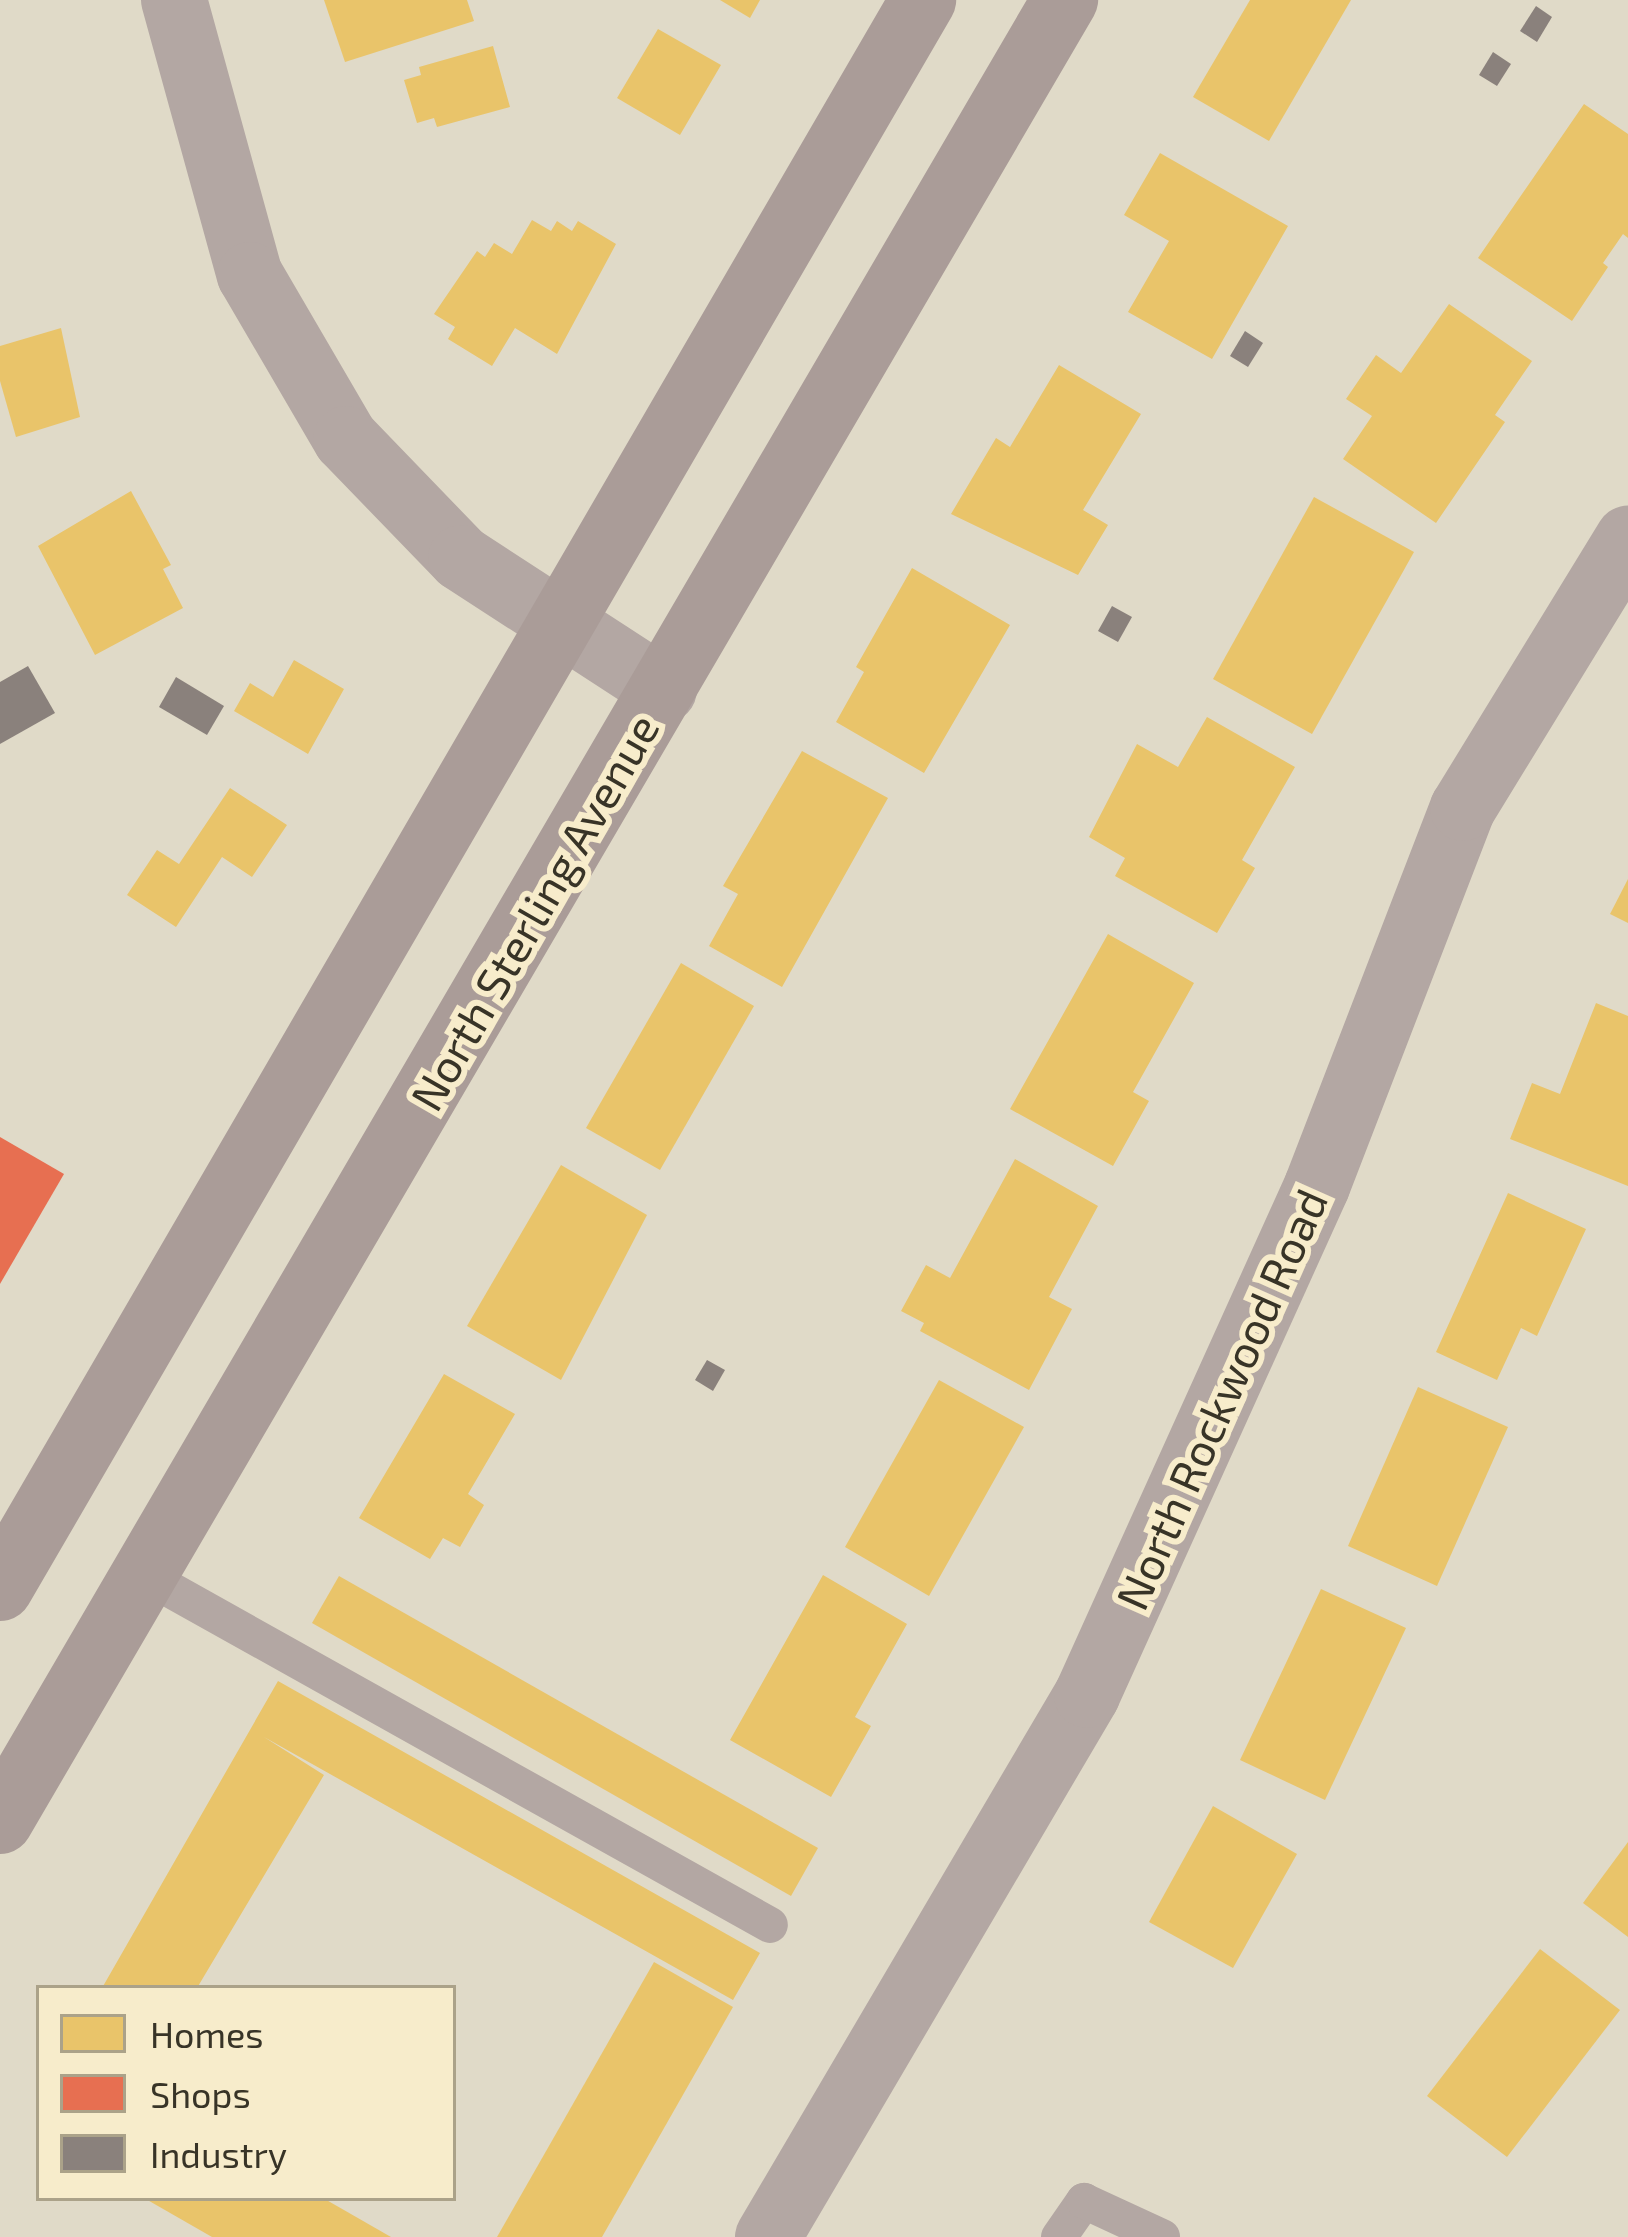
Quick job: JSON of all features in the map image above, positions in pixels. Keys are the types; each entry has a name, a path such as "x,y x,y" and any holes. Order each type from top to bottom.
{"main road":[{"path":"0,1588 922,0"},
{"name":"North Sterling Avenue","path":"0,1821 1065,0"}],"street":[{"path":"174,0 232,224 287,351 405,508 558,626 664,690"},
{"name":"North Rockwood Road","path":"768,2237 1087,1695 1318,1186 1462,808 1628,539"}],"lane":[{"path":"144,1575 770,1925"},
{"path":"1059,2237 1084,2201 1162,2237"}],"building: Homes":[{"path":"324,0 467,0 474,21 345,62"},
{"path":"720,0 760,0 750,18"},
{"path":"1250,0 1351,0 1269,141 1193,97"},
{"path":"658,29 721,65 680,135 617,98"},
{"path":"493,46 510,107 437,127 434,118 417,123 404,80 421,75 419,67"},
{"path":"1584,104 1628,134 1628,238 1623,234 1603,263 1608,267 1572,321 1478,258"},
{"path":"1160,153 1288,226 1212,359 1128,312 1169,241 1124,215"},
{"path":"532,220 551,231 557,221 572,231 578,221 616,244 557,354 515,328 492,366 448,339 455,327 434,314 477,251 485,257 494,243 512,254"},
{"path":"1449,304 1532,361 1495,415 1505,422 1436,523 1343,459 1372,416 1346,399 1376,355 1401,373"},
{"path":"61,328 80,417 16,437 0,381 0,346"},
{"path":"1059,365 1141,414 1083,510 1108,525 1078,575 951,514 996,438 1010,447"},
{"path":"131,491 171,565 163,569 183,608 95,655 38,546"},
{"path":"1314,497 1414,552 1312,734 1213,679"},
{"path":"912,568 1010,625 924,773 836,722 864,672 856,667"},
{"path":"294,660 344,689 308,754 234,711 250,683 273,697"},
{"path":"1207,717 1295,767 1242,860 1255,868 1217,933 1115,876 1125,858 1089,837 1137,744 1178,767"},
{"path":"802,751 888,798 782,987 709,946 738,894 723,886"},
{"path":"230,788 287,825 252,877 222,857 176,927 127,895 157,850 179,864"},
{"path":"1628,879 1628,923 1610,914"},
{"path":"1108,934 1194,983 1133,1092 1149,1101 1113,1166 1010,1109"},
{"path":"681,963 754,1006 660,1170 586,1128"},
{"path":"1596,1003 1628,1016 1628,1186 1510,1139 1532,1083 1560,1094"},
{"path":"1015,1159 1098,1206 1049,1297 1072,1309 1029,1390 920,1331 924,1323 901,1311 926,1265 950,1278"},
{"path":"561,1165 647,1215 561,1380 467,1326"},
{"path":"1508,1193 1586,1229 1537,1336 1521,1328 1497,1380 1436,1352"},
{"path":"444,1374 515,1414 468,1494 484,1505 460,1547 443,1538 430,1559 359,1518"},
{"path":"939,1380 1024,1427 929,1596 845,1547"},
{"path":"1418,1387 1508,1427 1437,1586 1348,1546"},
{"path":"823,1575 907,1624 855,1717 871,1726 831,1797 730,1740"},
{"path":"339,1576 818,1848 791,1896 312,1623"},
{"path":"1321,1589 1406,1628 1325,1800 1240,1760"},
{"path":"278,1681 760,1953 733,2000 264,1737 324,1775 199,1985 104,1985"},
{"path":"1213,1806 1297,1854 1233,1968 1149,1922"},
{"path":"1628,1842 1628,1937 1583,1903"},
{"path":"1540,1949 1620,2010 1507,2157 1427,2096"},
{"path":"654,1962 733,2007 602,2237 497,2237"},
{"path":"149,2201 328,2201 391,2237 212,2237"}],"building: Shops":[{"path":"0,1137 64,1174 0,1284"}],"building: Industry":[{"path":"1536,6 1552,17 1537,42 1520,31"},
{"path":"1493,52 1511,64 1497,86 1479,75"},
{"path":"1245,331 1263,343 1248,367 1230,356"},
{"path":"1112,606 1132,617 1118,642 1098,631"},
{"path":"28,666 55,713 0,744 0,682"},
{"path":"176,677 224,706 207,735 159,707"},
{"path":"707,1360 725,1370 713,1391 695,1380"}]}
